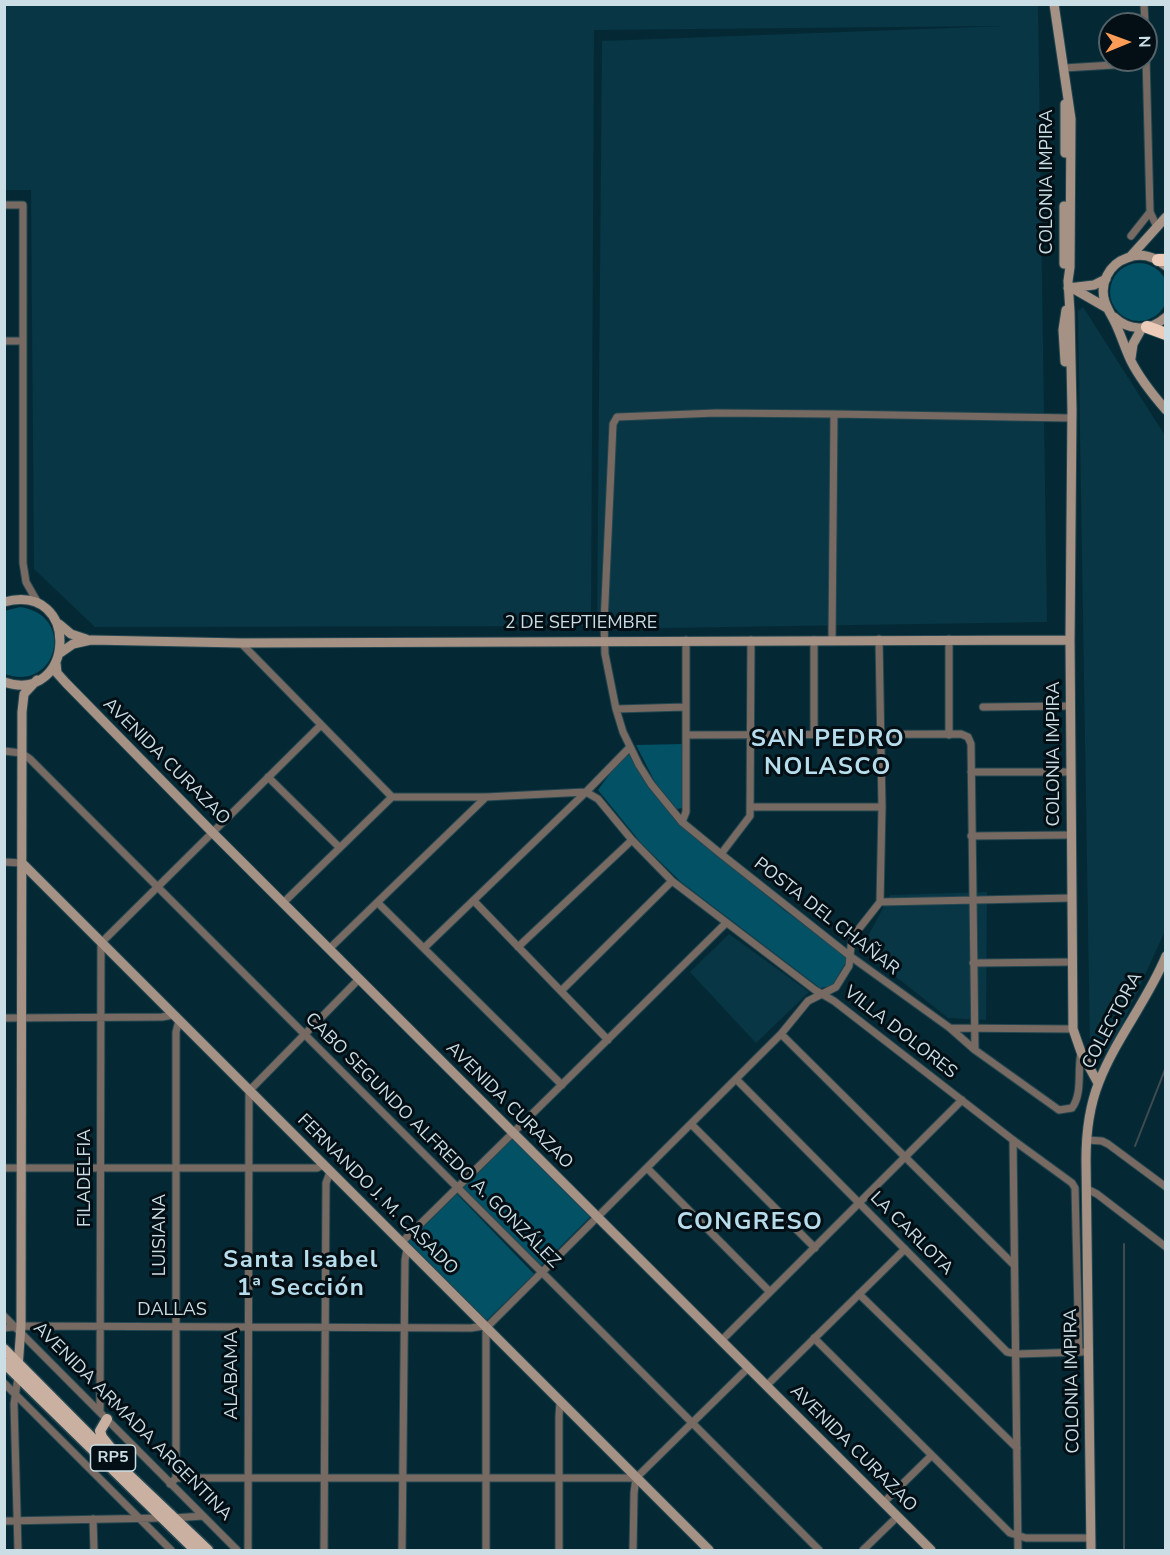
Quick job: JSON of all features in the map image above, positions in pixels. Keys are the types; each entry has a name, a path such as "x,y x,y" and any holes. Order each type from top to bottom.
{"highway":[{"path":"1145,328 1166,334"}],"main road":[{"name":"AVENIDA ARMADA ARGENTINA","path":"4,1349 9,1366 18,1377 195,1551"},
{"name":"AVENIDA ARMADA ARGENTINA","path":"9,1366 128,1474 208,1551"},
{"path":"104,1416 100,1434 126,1465 128,1474"}],"street":[{"name":"COLONIA IMPIRA","path":"1054,4 1066,84 1064,267 1070,286 1068,302 1071,418 1073,1029 1098,1083"},
{"path":"1064,68 1098,65"},
{"path":"1146,72 1150,212 1157,227"},
{"path":"4,205 23,205 24,574 38,603"},
{"path":"1131,236 1150,212"},
{"path":"1166,217 1130,256 1114,266 1106,279 1104,297 1130,360 1141,379 1166,410"},
{"path":"1130,256 1143,255 1163,262"},
{"path":"1070,286 1094,285 1106,279"},
{"path":"1070,286 1109,310 1124,325 1145,328 1166,317"},
{"path":"1130,360 1133,344 1145,328"},
{"path":"4,340 23,340"},
{"path":"832,639 834,414 1071,418"},
{"name":"POSTA DEL CHAÑAR","path":"834,414 621,416 614,420 604,640 616,709 630,747 651,784 682,822 850,956 1059,1110 1072,1108 1078,1097 1079,1063 1082,1052"},
{"path":"4,602 15,599 38,603"},
{"name":"2 DE SEPTIEMBRE","path":"38,603 71,634 91,640"},
{"path":"9,1366 19,1328 22,1168 22,712 24,694 56,663 60,653 61,639 55,620"},
{"name":"2 DE SEPTIEMBRE","path":"60,653 73,644 91,640 241,643 832,639 1070,640"},
{"path":"486,1551 485,1327 598,1218 781,1034 808,1001 836,987 849,966 854,936 880,902 882,807 879,639"},
{"path":"949,639 949,735"},
{"path":"682,822 686,812 686,640"},
{"path":"721,854 750,816 751,640"},
{"path":"814,640 814,734"},
{"path":"241,643 392,797"},
{"name":"AVENIDA CURAZAO","path":"56,663 57,673 66,683 213,833 931,1551"},
{"name":"AVENIDA CURAZAO","path":"42,678 57,677 66,683"},
{"path":"8,683 22,685 42,678"},
{"path":"8,683 18,695 22,712"},
{"path":"983,707 1071,706"},
{"path":"616,709 686,707"},
{"path":"101,943 321,725"},
{"path":"686,735 961,734 968,737 971,744 975,1050"},
{"path":"424,948 630,747"},
{"path":"4,752 21,753"},
{"name":"CABO SEGUNDO ALFREDO A. GONZÁLEZ","path":"21,753 30,759 819,1551"},
{"path":"971,772 1071,772"},
{"path":"268,777 339,847"},
{"path":"283,903 392,797 586,792"},
{"name":"VILLA DOLORES","path":"586,792 598,799 632,840 672,881 725,924 822,994 1072,1183 1075,1188 1084,1352"},
{"path":"329,949 486,796"},
{"path":"751,807 882,807"},
{"path":"971,836 1072,835"},
{"path":"518,947 632,840"},
{"path":"4,862 22,863"},
{"name":"FERNANDO J. M. CASADO","path":"22,863 709,1551"},
{"path":"561,991 672,881"},
{"path":"880,902 1072,898"},
{"path":"474,901 608,1040"},
{"path":"378,903 562,1085"},
{"path":"402,1551 404,1246 458,1188 725,924"},
{"name":"FILADELFIA","path":"101,943 100,1326 104,1416"},
{"name":"COLECTORA","path":"1088,1211 1087,1140 1090,1112 1098,1083 1150,990 1166,956"},
{"path":"973,963 1073,962"},
{"path":"249,1091 359,979"},
{"path":"4,1018 176,1017"},
{"name":"LUISIANA","path":"176,1017 176,1478"},
{"path":"950,1028 1073,1029"},
{"path":"781,1034 1014,1265"},
{"name":"LA CARLOTA","path":"736,1079 1007,1352 1017,1354"},
{"name":"ALABAMA","path":"248,1551 249,1091"},
{"path":"721,1341 962,1100"},
{"path":"691,1124 815,1248"},
{"path":"1013,1140 1018,1551"},
{"path":"1087,1140 1102,1141 1108,1144 1166,1187"},
{"path":"4,1168 327,1169 324,1551"},
{"path":"647,1168 770,1292"},
{"path":"1087,1189 1097,1194 1166,1247"},
{"name":"COLONIA IMPIRA","path":"1088,1211 1084,1352 1091,1551"},
{"path":"766,1386 905,1249"},
{"path":"859,1294 1017,1448"},
{"name":"AVENIDA ARMADA ARGENTINA","path":"4,1316 19,1328 236,1550"},
{"name":"DALLAS","path":"4,1328 176,1325 485,1327"},
{"path":"814,1338 1010,1533 1026,1538 1091,1538"},
{"path":"1017,1354 1084,1352"},
{"path":"633,1551 636,1478 748,1368"},
{"path":"18,1377 14,1404 18,1551"},
{"path":"4,1383 171,1551"},
{"path":"559,1551 560,1402"},
{"path":"883,1503 931,1456"},
{"path":"170,1484 176,1478 636,1478"},
{"path":"4,1521 203,1516"},
{"path":"863,1551 897,1517"},
{"path":"93,1519 94,1551"}],"shaded area":[{"path":"4,5 1038,5 1047,622 597,629 602,41 1003,26 594,30 591,626 95,627 34,569 31,190 5,190"},
{"path":"1139,263 1155,268 1163,276 1168,292 1163,308 1155,316 1139,321 1123,316 1115,308 1110,292 1115,276 1123,268"},
{"path":"1083,307 1166,437 1165,931 1110,1051 1090,1046 1078,311"},
{"path":"20,607 38,613 49,624 54,637 53,651 48,663 37,673 23,677 5,674 4,611"},
{"path":"684,744 682,808 677,809 655,782 636,745"},
{"path":"629,754 649,787 684,826 784,910 849,957 832,986 820,988 681,882 641,843 598,790 614,768"},
{"path":"987,892 986,1020 948,1018 861,949 890,895"},
{"path":"729,934 809,992 756,1043 690,972"},
{"path":"514,1137 591,1216 541,1266 463,1188"},
{"path":"457,1194 534,1274 484,1323 407,1243"}],"waterway":[{"path":"1135,1146 1166,1067"},
{"path":"1124,1244 1124,1550"}],"district":[{"name":"SAN PEDRO NOLASCO","path":"828,754"},
{"name":"CONGRESO","path":"750,1223"},
{"name":"Santa Isabel 1ª Sección","path":"301,1275"}]}
